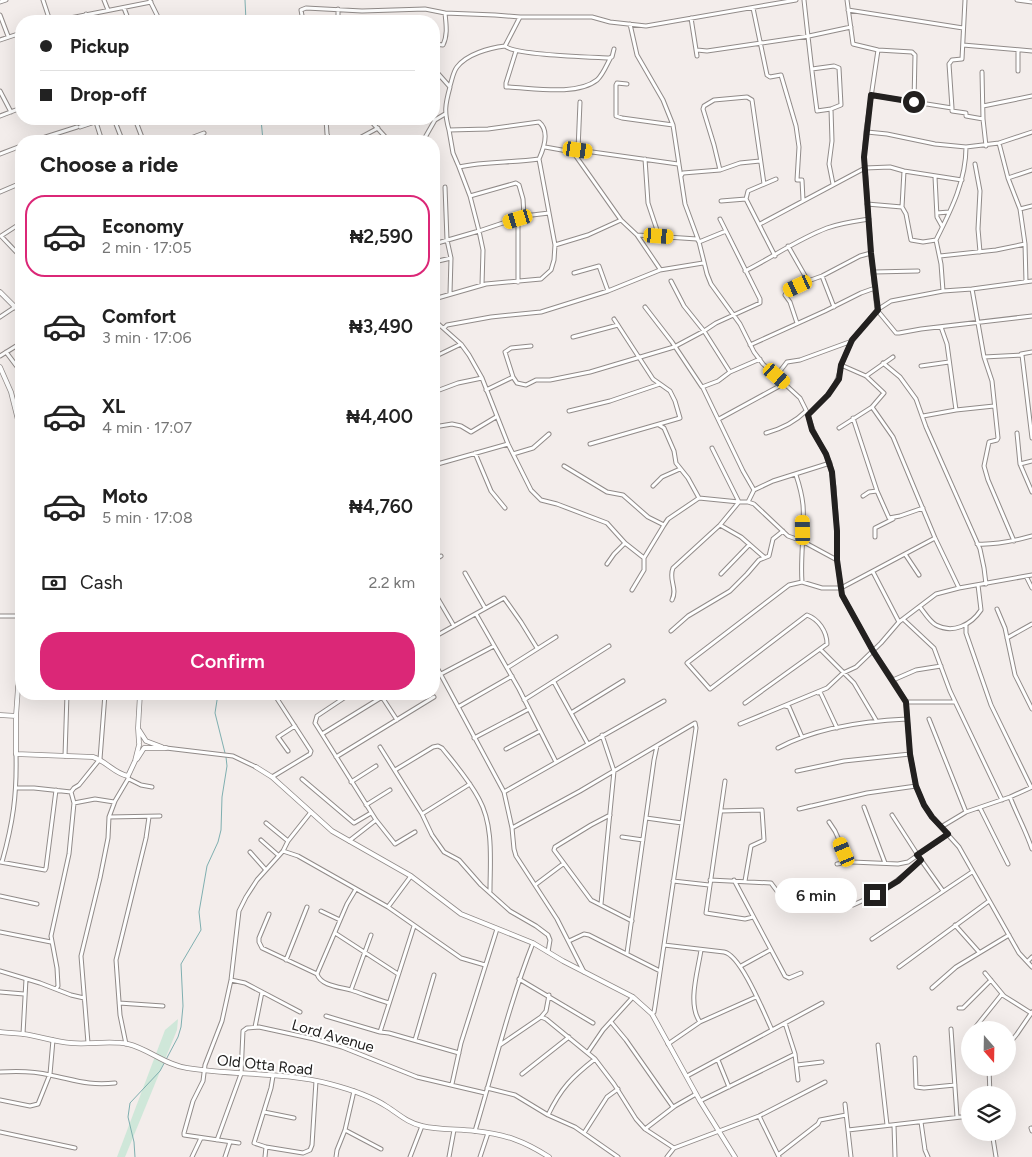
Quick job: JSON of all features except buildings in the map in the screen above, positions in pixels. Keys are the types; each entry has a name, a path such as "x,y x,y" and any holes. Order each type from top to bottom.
{"street":[{"path":"0,2 6,0"},
{"path":"44,0 48,15"},
{"path":"104,0 108,10"},
{"path":"302,15 301,10 303,8 362,11 424,9 445,13 520,17 592,17 610,22 646,26 796,0"},
{"path":"804,0 809,36 812,69 817,111 841,106 839,68 834,66 812,69"},
{"path":"847,0 853,44 878,50 914,53 914,102"},
{"path":"965,0 961,60 952,60 949,64 952,111 966,113 966,116 970,118 983,119"},
{"path":"1017,0 1032,2"},
{"path":"82,15 124,8 150,1 157,15"},
{"path":"124,8 127,15"},
{"path":"754,8 767,75 770,77 781,75 796,126 799,147 797,180 802,180 804,200"},
{"path":"338,9 338,15"},
{"path":"848,10 963,28"},
{"path":"440,45 443,45 445,42 445,13"},
{"path":"0,14 8,36"},
{"path":"504,46 520,17"},
{"path":"691,18 697,56"},
{"path":"630,24 638,55 663,100 674,125 685,204 699,242 711,284 734,314 760,360 800,398 808,415 812,430 830,463 834,487 837,560 842,595 873,651 906,702 910,754 916,786 924,805 932,817 959,847 1019,953 1032,967"},
{"path":"696,50 707,51 809,36 851,27"},
{"path":"0,40 15,34"},
{"path":"963,45 1032,51"},
{"path":"482,285 483,250 479,231 470,196 453,153 445,114 445,103 456,68 469,57 488,49 504,46 507,49 516,51 551,55 612,57"},
{"path":"516,51 506,87 561,90 586,86 596,81 612,57 614,49"},
{"path":"878,50 864,157 871,253 878,310 896,333 1032,316"},
{"path":"1018,50 1018,71"},
{"path":"982,72 983,119 986,146"},
{"path":"440,76 450,87"},
{"path":"627,84 617,83 616,85 616,116 674,125"},
{"path":"0,91 11,112"},
{"path":"871,95 952,108"},
{"path":"983,106 1032,96"},
{"path":"720,170 703,109 704,106 714,100 747,97 752,100 764,184"},
{"path":"578,150 580,102"},
{"path":"831,109 832,140 828,161 834,184"},
{"path":"0,116 15,110"},
{"path":"440,116 445,114"},
{"path":"440,297 482,285 535,281 546,276 551,270 555,245 539,159 545,146 544,128 539,122 488,129 449,130"},
{"path":"52,135 83,125"},
{"path":"375,125 384,135"},
{"path":"365,135 378,128"},
{"path":"867,132 888,134 935,144 966,147 986,146 1032,132"},
{"path":"199,135 204,133"},
{"path":"998,143 1008,178 1020,209 1025,244 1026,282"},
{"path":"545,146 573,152 578,150 678,164"},
{"path":"943,291 940,256 936,240 950,212 962,180 966,147"},
{"path":"0,154 15,148"},
{"path":"573,152 621,220 636,235 660,270"},
{"path":"459,168 469,165 539,159"},
{"path":"645,159 648,203 659,236"},
{"path":"682,175 720,170 760,161"},
{"path":"975,164 980,191 978,229 980,252"},
{"path":"760,224 865,168 890,166 904,171 962,180"},
{"path":"1008,178 1032,170"},
{"path":"904,171 902,207 906,214 911,240 923,242 936,240"},
{"path":"935,177 937,213 943,227"},
{"path":"775,256 746,200 748,191 776,179"},
{"path":"470,196 516,183 519,184 523,199 524,216"},
{"path":"0,192 15,186"},
{"path":"445,187 447,240 451,258 450,293"},
{"path":"721,202 746,200"},
{"path":"867,204 902,207"},
{"path":"1020,209 1032,206"},
{"path":"937,213 950,212"},
{"path":"440,242 524,216 549,213"},
{"path":"518,219 518,282"},
{"path":"531,346 511,348 505,352 517,384 526,385 536,380 550,380 590,372 674,347 716,323 760,303 761,301 720,219"},
{"path":"745,271 775,256 788,246 829,227 869,219"},
{"path":"555,245 588,235 621,220"},
{"path":"15,227 0,236 15,251"},
{"path":"699,242 726,231"},
{"path":"636,235 696,239 699,242"},
{"path":"940,256 980,252 1025,244"},
{"path":"788,246 808,281"},
{"path":"797,323 790,302 785,295 788,291 860,256 871,253"},
{"path":"440,261 451,258"},
{"path":"444,328 447,325 490,317 541,312 608,291 660,270 704,263"},
{"path":"574,273 599,266 608,291"},
{"path":"874,272 918,271"},
{"path":"822,276 834,307"},
{"path":"671,281 684,306 704,331 730,372"},
{"path":"808,415 828,395 839,379 841,365 852,340 885,304 897,299 943,291 972,290 1032,281"},
{"path":"750,345 875,288"},
{"path":"972,290 984,357 992,380 998,438 989,442 984,466 1014,541"},
{"path":"0,292 15,307 0,317"},
{"path":"645,307 700,387 703,388 742,471 754,490"},
{"path":"590,444 659,426 678,420 680,416 673,394 666,386 653,379 614,319"},
{"path":"440,325 469,354 482,378 508,444 535,495 541,500 557,504 607,524 625,543 644,558"},
{"path":"573,337 618,325"},
{"path":"941,327 950,362 956,410"},
{"path":"777,376 787,362 800,360 852,340"},
{"path":"440,354 461,344"},
{"path":"0,356 15,347"},
{"path":"6,352 15,364"},
{"path":"984,357 1032,352"},
{"path":"1018,354 1023,357 1032,438"},
{"path":"866,376 893,357"},
{"path":"703,388 718,381 730,372 760,360"},
{"path":"921,366 950,362"},
{"path":"883,363 900,377 916,399 926,427 980,549 986,584"},
{"path":"839,428 872,406 884,393 866,376 841,365"},
{"path":"0,367 11,392 15,408"},
{"path":"486,390 513,377"},
{"path":"440,390 458,383 482,378"},
{"path":"719,419 785,383"},
{"path":"569,411 610,401 660,384"},
{"path":"872,406 893,437 935,538 959,588"},
{"path":"923,416 994,406"},
{"path":"766,433 778,430 799,418 806,410"},
{"path":"440,426 452,424 461,426 471,432 496,417"},
{"path":"853,418 877,491 889,518 896,517"},
{"path":"659,426 664,428 674,451 676,463 699,498"},
{"path":"1017,433 1020,464 1032,492"},
{"path":"513,454 533,448 549,434"},
{"path":"440,463 508,444"},
{"path":"712,448 739,502"},
{"path":"475,453 491,491 505,508"},
{"path":"1020,464 1032,461"},
{"path":"748,502 754,490 773,481 830,463"},
{"path":"564,466 607,492 623,494 648,517 664,525"},
{"path":"654,486 662,477 680,468"},
{"path":"796,475 803,504 800,560 802,582"},
{"path":"863,496 869,492 877,491"},
{"path":"632,590 644,570 644,558 664,525 675,514 699,498 754,504 788,536 802,541 837,560"},
{"path":"672,600 675,594 671,575 673,568 720,525 739,502"},
{"path":"876,537 875,528 896,517 923,508"},
{"path":"720,525 741,537 764,557"},
{"path":"671,631 688,616 730,591 759,560 770,554 773,539 784,531"},
{"path":"977,544 1014,541 1032,536"},
{"path":"745,703 827,644 826,635 815,619 807,615 710,689 687,662 785,588 802,582 822,588 841,588 935,538"},
{"path":"606,564 625,543"},
{"path":"980,549 985,544"},
{"path":"721,574 750,545"},
{"path":"905,554 919,575"},
{"path":"873,572 901,620 934,648 956,702 1002,800"},
{"path":"465,573 485,608"},
{"path":"740,724 827,688 843,673 856,667 901,620 936,594 1032,575"},
{"path":"1026,576 1032,588"},
{"path":"920,607 935,625 949,629 966,625 981,610 978,585"},
{"path":"440,634 501,599 506,600 537,648"},
{"path":"440,602 454,626"},
{"path":"997,609 1007,638 1015,675 1032,709"},
{"path":"476,614 512,676 556,762"},
{"path":"0,616 15,616"},
{"path":"1007,638 1032,624"},
{"path":"941,827 966,812 1010,797 1031,787 991,705 966,634 966,625"},
{"path":"507,668 556,637"},
{"path":"494,646 440,674 504,792 516,856 569,941 585,972"},
{"path":"524,700 609,646"},
{"path":"820,649 854,683 876,720"},
{"path":"893,680 916,670 941,666"},
{"path":"458,707 512,676"},
{"path":"571,713 623,681"},
{"path":"554,682 588,744"},
{"path":"816,693 820,692 837,728"},
{"path":"17,700 17,788 13,817 1,862 45,870 56,790"},
{"path":"65,756 67,700"},
{"path":"71,792 100,759 105,700"},
{"path":"136,760 139,744 140,700"},
{"path":"272,777 310,754 309,749 280,700"},
{"path":"341,700 316,716 315,723 371,813 395,844 415,832"},
{"path":"322,734 377,700"},
{"path":"384,700 397,720"},
{"path":"336,757 429,700"},
{"path":"504,792 664,701"},
{"path":"906,702 956,702"},
{"path":"785,706 789,707 802,737"},
{"path":"474,738 528,709"},
{"path":"0,715 16,716"},
{"path":"778,748 802,737 837,728 876,720 908,719"},
{"path":"929,719 966,812"},
{"path":"512,828 580,791 694,723 696,728 654,1012 652,1014"},
{"path":"288,750 278,737 295,726"},
{"path":"88,1043 81,956 100,878 108,838 109,817 114,802 136,760 147,745 138,728"},
{"path":"506,749 540,730"},
{"path":"601,904 614,771 602,735"},
{"path":"139,744 143,740 166,748"},
{"path":"139,744 141,748 166,748 233,756 256,767 272,777 332,831 411,876 461,914 533,943 634,997 652,1014 700,1101 735,1157"},
{"path":"395,770 433,747 438,746 442,748 470,784 486,815 490,856 490,892"},
{"path":"626,953 657,746"},
{"path":"380,748 422,814 439,847 459,860 480,885 510,911 548,935 550,940 548,952"},
{"path":"16,754 83,755 100,759 141,785 152,786"},
{"path":"797,771 844,761 910,754"},
{"path":"351,782 376,766"},
{"path":"302,778 354,823 371,813"},
{"path":"725,781 706,913 745,919 753,917"},
{"path":"422,814 470,784"},
{"path":"811,806 800,809 867,792 916,786"},
{"path":"17,788 71,792"},
{"path":"366,805 390,790"},
{"path":"56,989 58,986 57,968 51,942 52,925 69,854 74,803 71,792"},
{"path":"1010,797 1017,816 1028,836 1032,850"},
{"path":"74,803 94,799 114,802"},
{"path":"864,807 885,863"},
{"path":"980,808 1008,864"},
{"path":"721,811 762,810 764,840 751,846 745,881"},
{"path":"239,1143 201,1138 184,1133 193,1101 200,1089 205,1065 222,1021 230,980 239,911 257,880 283,850 311,812"},
{"path":"610,815 555,847 554,850 591,900 632,922"},
{"path":"892,815 917,855 943,891"},
{"path":"109,817 160,816"},
{"path":"126,1044 119,1003 116,957 146,838 149,817"},
{"path":"646,818 682,823"},
{"path":"349,841 376,820"},
{"path":"829,822 849,862"},
{"path":"266,823 288,841"},
{"path":"837,864 849,862 898,864 908,862 948,834"},
{"path":"622,837 643,840"},
{"path":"261,840 278,855"},
{"path":"283,850 298,856 388,907 461,958 485,965"},
{"path":"250,852 266,870"},
{"path":"853,905 875,895 898,881 921,860"},
{"path":"535,885 563,864"},
{"path":"872,940 972,872"},
{"path":"388,907 411,876"},
{"path":"710,880 771,883 789,907"},
{"path":"734,880 770,950 787,978 801,973"},
{"path":"673,881 709,885"},
{"path":"317,974 340,920 356,889"},
{"path":"0,896 37,904"},
{"path":"899,967 990,901"},
{"path":"286,960 308,907"},
{"path":"321,911 340,920"},
{"path":"269,914 259,942 262,948 317,974 319,979 335,987 388,1002"},
{"path":"955,925 979,952"},
{"path":"380,1032 385,1020 388,1002 414,926"},
{"path":"452,1084 459,1053 497,929"},
{"path":"0,932 51,942"},
{"path":"335,933 398,974"},
{"path":"569,941 584,934 589,935 660,971"},
{"path":"351,990 371,935"},
{"path":"932,988 979,952 1009,935"},
{"path":"475,1131 519,979 533,943"},
{"path":"664,945 728,952 741,966 772,1030"},
{"path":"700,1022 696,1017 693,1005 701,950"},
{"path":"741,966 770,950"},
{"path":"1028,961 1032,957"},
{"path":"0,971 84,998"},
{"path":"985,973 1002,994 1031,1014 1016,1036"},
{"path":"415,1040 434,975"},
{"path":"23,1034 26,979"},
{"path":"519,979 549,995 593,1023"},
{"path":"230,980 246,983 300,1012"},
{"path":"959,1008 963,1008 991,980"},
{"path":"0,992 24,994"},
{"path":"217,1140 241,1074 244,1031 247,1028 255,1027 262,992"},
{"path":"980,1021 1002,994"},
{"path":"546,1019 549,995"},
{"path":"588,1052 634,997"},
{"path":"668,1044 700,1022 756,997"},
{"path":"119,1003 164,1006"},
{"path":"687,1076 822,1003"},
{"path":"500,1045 546,1012"},
{"path":"326,1016 459,1053"},
{"path":"541,1017 588,1052 618,1089 636,1119 645,1129 674,1148"},
{"path":"612,1022 673,1107"},
{"path":"785,1023 795,1054 798,1080"},
{"name":"Lord Avenue","path":"255,1027 342,1047 405,1072 485,1093"},
{"path":"951,1029 957,1117"},
{"name":"Old Otta Road","path":"0,1032 23,1034 70,1043 111,1042 126,1044 184,1068 316,1080 354,1091 387,1106 404,1119 422,1126 475,1131 523,1142 549,1157"},
{"path":"522,1074 569,1037"},
{"path":"0,1100 34,1106 38,1104 50,1074 53,1040"},
{"path":"878,1045 887,1125"},
{"path":"700,1101 795,1054"},
{"path":"915,1058 916,1087 955,1085"},
{"path":"546,1114 560,1091 575,1075 595,1059"},
{"path":"718,1060 729,1087"},
{"path":"797,1065 822,1062"},
{"path":"0,1072 50,1074 97,1085 115,1083"},
{"path":"273,1076 254,1145 302,1155 310,1150 312,1146 316,1080"},
{"path":"667,1157 674,1148 759,1116 826,1082"},
{"path":"487,1088 515,1095 546,1114 584,1133 618,1157"},
{"path":"584,1133 607,1097 618,1089"},
{"path":"336,1157 345,1130 354,1091"},
{"path":"645,1129 673,1107 697,1094"},
{"path":"845,1104 851,1157 847,1157"},
{"path":"264,1112 294,1118"},
{"path":"759,1116 778,1156 818,1124 820,1120 846,1115"},
{"path":"848,1130 961,1117"},
{"path":"921,1122 925,1150 928,1157"},
{"path":"894,1124 895,1157"},
{"path":"410,1157 422,1126"},
{"path":"345,1130 381,1149"},
{"path":"449,1157 454,1130"},
{"path":"0,1132 75,1148"},
{"path":"480,1157 488,1134"},
{"path":"192,1157 201,1138"},
{"path":"993,1141 995,1157"},
{"path":"225,1157 230,1142"},
{"path":"265,1157 266,1147"}],"green space":[{"path":"178,1019 177,1030 125,1157 117,1157 165,1030"}],"waterway":[{"path":"245,0 246,15"},
{"path":"262,125 262,135"},
{"path":"217,700 215,713 225,753"},
{"path":"135,1157 134,1142 128,1117 130,1103 160,1071 178,1037 181,1027 183,1006 181,964 201,930 199,912 207,866 218,842 221,830 222,797 227,766 226,757"}],"route":[{"path":"875,895 898,881 921,860 917,855 948,834 924,805 916,786 910,754 906,702 873,651 842,595 837,560 837,531 832,472 826,454 812,430 808,415 828,395 839,379 841,365 852,340 878,310 871,253 864,157 871,95 914,102"}]}
